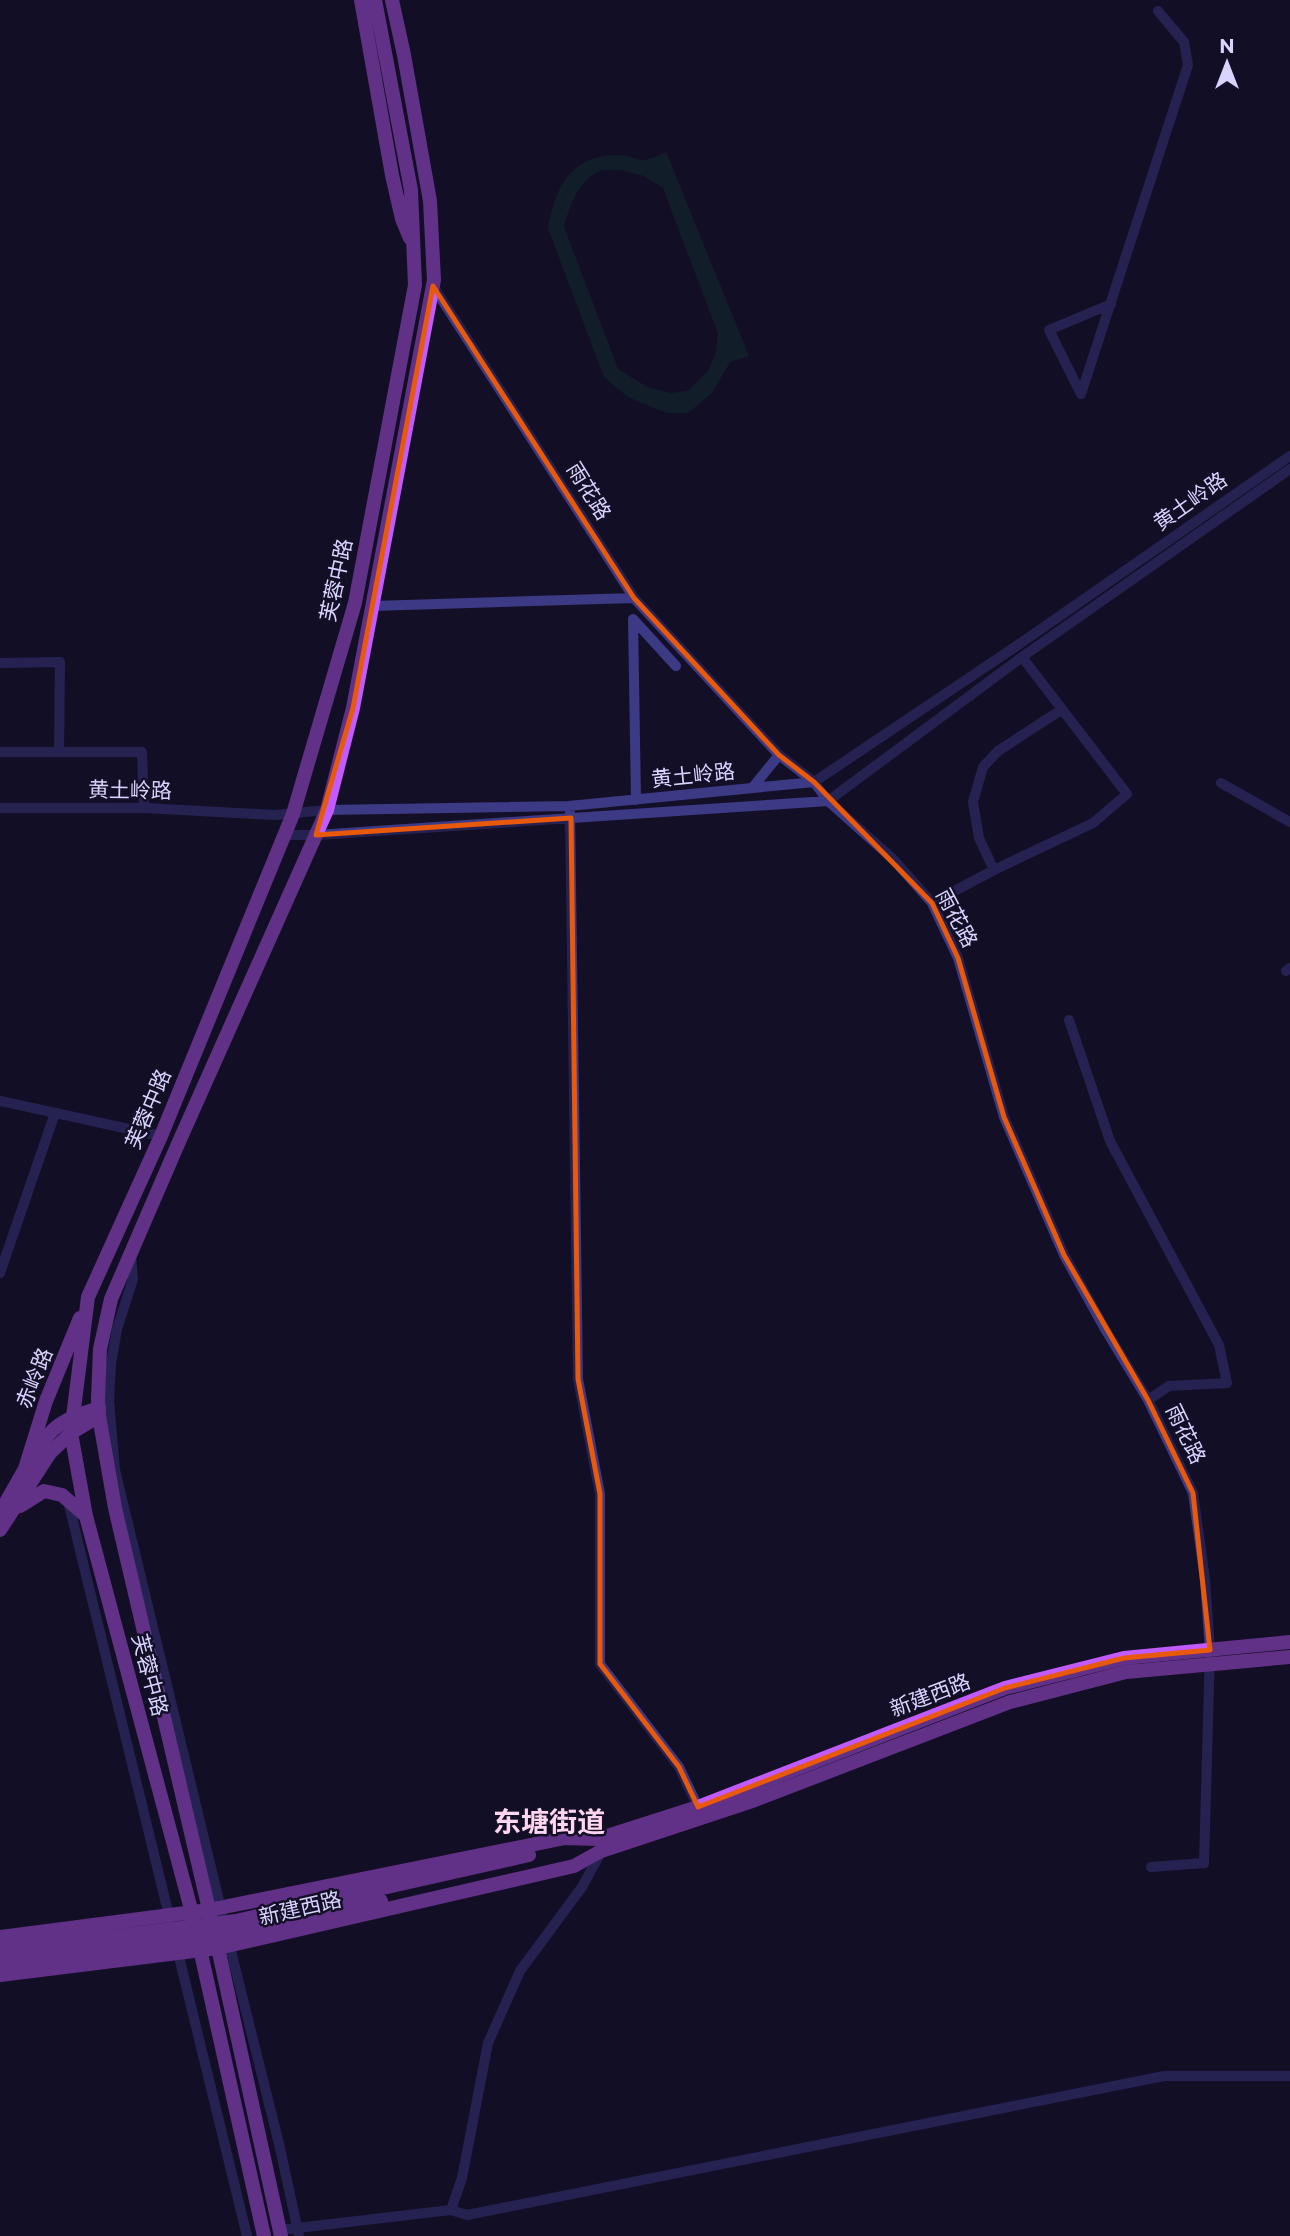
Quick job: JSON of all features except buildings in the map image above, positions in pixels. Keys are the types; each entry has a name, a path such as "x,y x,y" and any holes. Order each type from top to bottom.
{"main road":[{"path":"361,0 392,175 402,219 415,250"},
{"name":"芙蓉中路","path":"264,2236 192,1913 86,1516 71,1433 88,1297 161,1136 293,814 355,603 415,285 411,190 375,0"},
{"name":"芙蓉中路","path":"281,2233 224,1947 115,1507 99,1412 100,1349 111,1299 327,810 354,708 433,286 430,201 392,0"},
{"name":"赤岭路","path":"0,1530 23,1475 46,1401 88,1297"},
{"name":"赤岭路","path":"23,1475 54,1429 73,1417 99,1412"},
{"name":"赤岭路","path":"6,1511 50,1453 99,1412"},
{"path":"6,1511 44,1491 62,1495 86,1516"},
{"name":"新建西路","path":"0,1964 239,1933 600,1845 755,1800 1010,1702 1126,1672 1290,1642"},
{"name":"新建西路","path":"0,1951 236,1921 600,1845 1005,1688 1124,1658 1290,1657"},
{"name":"新建西路","path":"0,1937 215,1909 565,1838 600,1845"},
{"name":"新建西路","path":"0,1975 224,1947 574,1866 600,1845"}],"street":[{"path":"1111,304 1049,330 1081,394 1107,317 1188,65 1184,42 1158,11"},
{"name":"雨花路","path":"433,286 634,598 779,755 814,782 828,801 892,859 932,903 958,958 1004,1117 1064,1255 1148,1400 1193,1493 1205,1580 1210,1657 1204,1863 1151,1867"},
{"name":"黄土岭路","path":"0,808 144,808 293,814 327,810 569,806 814,782 1290,456"},
{"name":"黄土岭路","path":"283,835 828,801 1021,657 1290,470"},
{"path":"373,606 634,598"},
{"path":"636,800 633,620 676,666"},
{"path":"932,903 993,870 1093,823 1127,793 1021,657"},
{"path":"0,663 60,662 59,752"},
{"path":"993,870 979,838 973,802 983,767 998,751 1061,710"},
{"path":"0,752 142,752 144,808"},
{"path":"753,787 779,755"},
{"path":"1221,783 1290,822"},
{"path":"569,806 578,1379 600,1494 600,1664 679,1767 698,1807"},
{"path":"1069,1020 1083,1069 1110,1141 1219,1345 1227,1383 1169,1386 1148,1400"},
{"path":"0,1101 161,1136"},
{"path":"0,1273 55,1113"},
{"path":"131,1253 133,1279 117,1329 111,1364 109,1401 115,1470 215,1909"},
{"path":"68,1501 247,2236"},
{"path":"451,2210 462,2178 488,2043 520,1972 582,1887 600,1845"},
{"path":"224,1947 280,2148 298,2232"},
{"path":"281,2233 451,2210 467,2215 1164,2076 1290,2076"}],"highlighted area":[{"path":"433,286 634,598 779,755 814,782 932,903 958,958 1004,1117 1064,1255 1148,1400 1193,1493 1210,1650 1124,1658 1005,1688 698,1807 679,1767 600,1664 600,1494 578,1379 571,818 316,835 353,708"}],"green space":[{"path":"666,152 749,356 730,362 712,393 688,413 667,413 628,397 604,377 548,228 555,199 568,176 578,167 603,156 622,155 646,160","holes":["621,170 644,176 663,188 718,333 716,352 708,371 688,391 670,393 647,387 618,369 564,227 576,195 592,175 599,171"]}],"district":[{"name":"东塘街道","path":"549,1822"}]}
